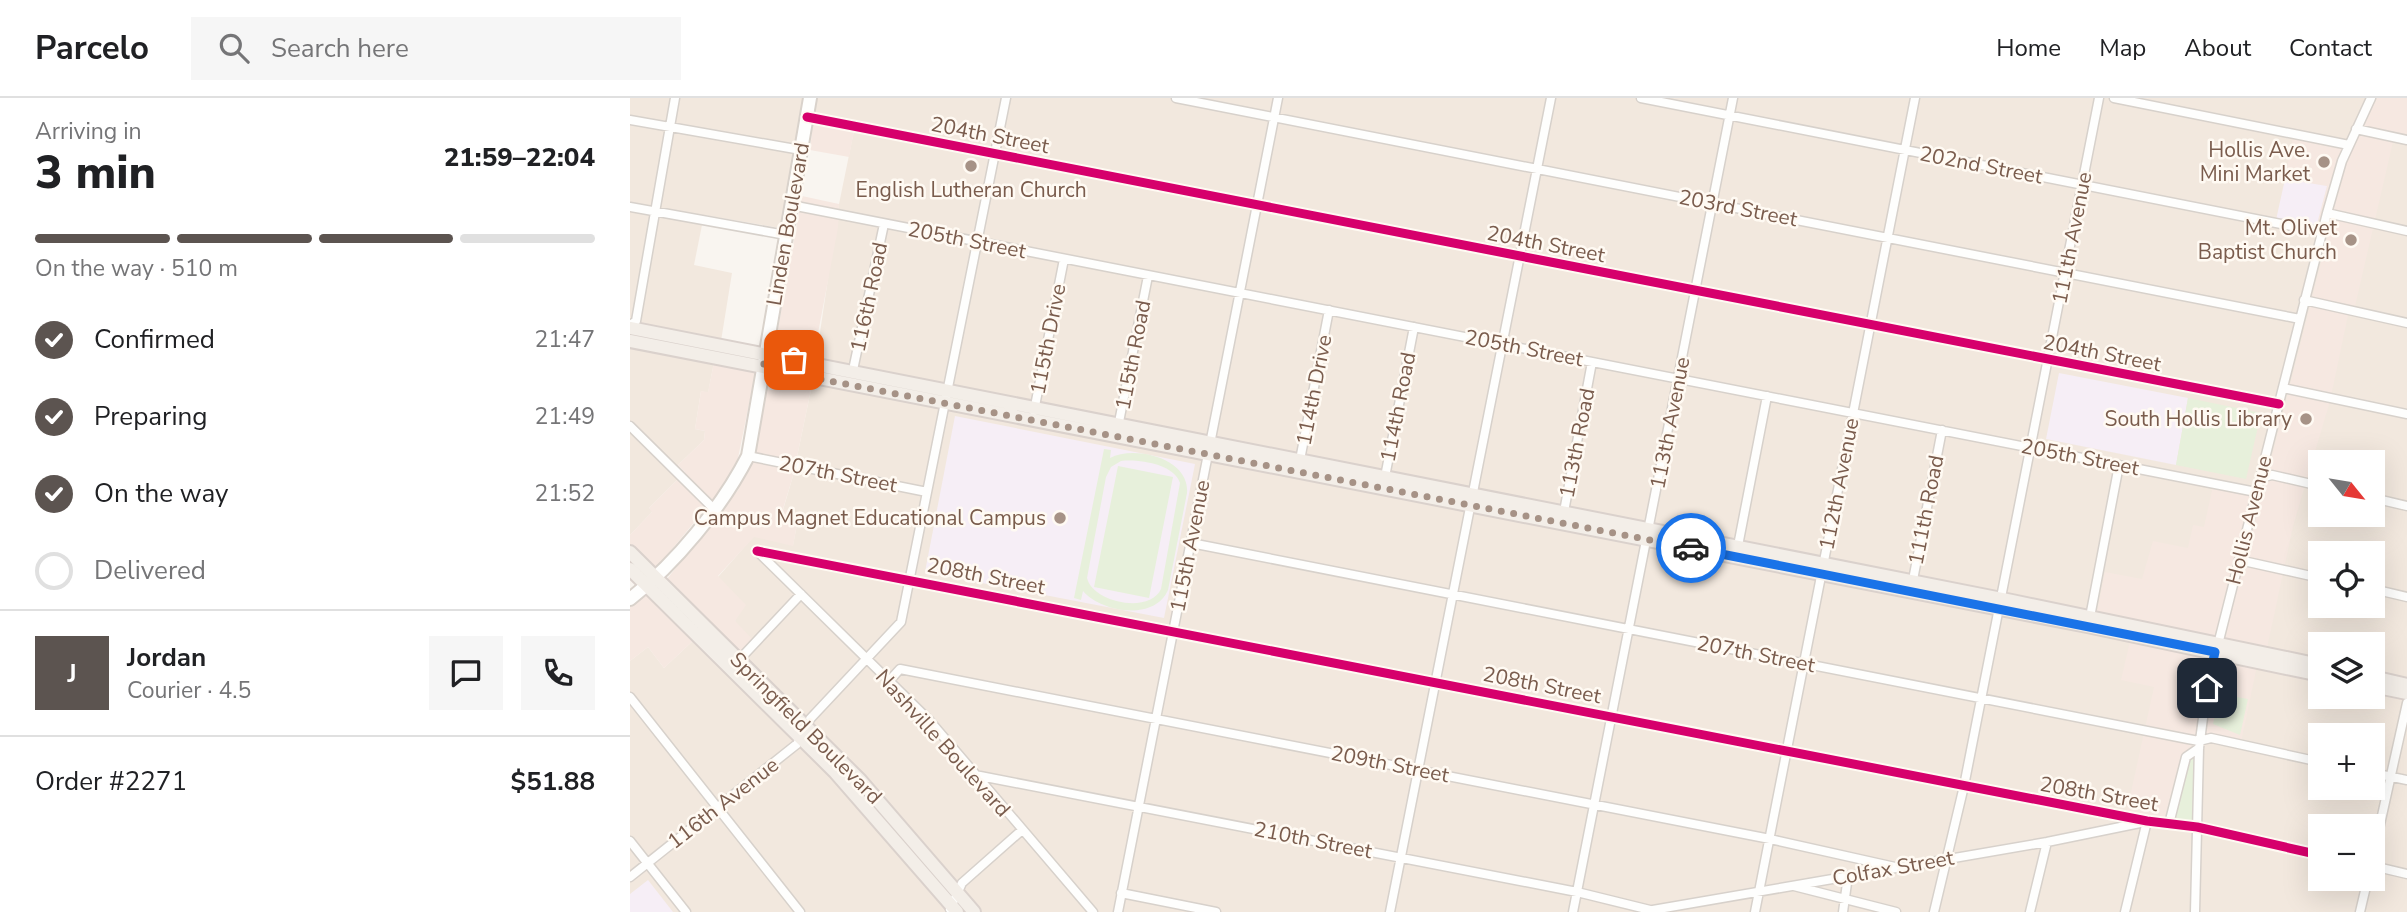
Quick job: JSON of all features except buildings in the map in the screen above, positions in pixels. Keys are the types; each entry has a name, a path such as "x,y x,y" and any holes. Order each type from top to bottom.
{"main road":[{"name":"Linden Boulevard","path":"630,599 652,582 714,509 735,481 748,456 810,98"},
{"path":"630,327 853,370 947,397"},
{"path":"630,341 763,368 1034,413 2308,663"},
{"name":"Springfield Boulevard","path":"630,552 652,582 803,732 860,780 974,912"},
{"name":"Springfield Boulevard","path":"630,569 652,582 739,660 876,817 952,910"},
{"path":"2000,604 2090,617 2308,672"},
{"path":"2385,680 2407,685"},
{"path":"2385,689 2407,694"}],"street":[{"path":"630,327 636,321 675,98"},
{"name":"116th Avenue","path":"630,877 797,744 803,732 901,622 1006,98"},
{"name":"203rd Street","path":"1175,98 2300,319"},
{"name":"115th Avenue","path":"1118,912 1278,98"},
{"path":"1391,912 1551,98"},
{"name":"202nd Street","path":"1641,98 2322,232"},
{"name":"113th Avenue","path":"1573,912 1733,98"},
{"name":"112th Avenue","path":"1755,912 1915,98"},
{"name":"111th Avenue","path":"1934,912 1964,786 2099,98"},
{"path":"2114,98 2349,145"},
{"name":"Hollis Avenue","path":"2195,912 2199,744 2216,647 2327,213 2349,145 2371,98"},
{"name":"204th Street","path":"807,117 2278,404"},
{"path":"630,120 801,150"},
{"path":"2356,129 2407,140"},
{"name":"205th Street","path":"791,205 2256,492"},
{"path":"630,207 786,235"},
{"path":"2327,213 2407,231"},
{"name":"116th Road","path":"853,370 884,223"},
{"name":"115th Drive","path":"1034,413 1064,259"},
{"name":"115th Road","path":"1118,430 1149,276"},
{"path":"2304,300 2407,323"},
{"name":"114th Drive","path":"1299,465 1329,310"},
{"name":"114th Road","path":"1384,483 1414,327"},
{"name":"113th Road","path":"1563,518 1592,362"},
{"path":"2283,388 2407,414"},
{"path":"1737,552 1767,396"},
{"path":"630,426 714,509"},
{"name":"111th Road","path":"1911,586 1942,430"},
{"name":"207th Street","path":"748,456 928,492"},
{"path":"2090,617 2119,465"},
{"path":"2260,478 2272,475 2308,483"},
{"path":"2385,501 2407,506"},
{"name":"207th Street","path":"1191,543 1981,698 2199,744 2211,738 2308,759"},
{"name":"208th Street","path":"757,551 1964,786 2147,821 2197,827 2308,852"},
{"name":"Nashville Boulevard","path":"757,551 930,721 1093,912"},
{"path":"2239,560 2308,575"},
{"path":"2385,592 2407,597"},
{"path":"739,660 801,594"},
{"name":"209th Street","path":"889,681 900,669 1770,839 1895,867"},
{"path":"630,697 800,912"},
{"path":"2382,814 2407,703"},
{"path":"2169,824 2186,757 2199,744"},
{"name":"210th Street","path":"975,775 1577,892 1650,910"},
{"path":"2385,776 2407,780"},
{"path":"2125,912 2147,821"},
{"name":"Colfax Street","path":"1639,912 1666,910 1792,885 2047,842 2147,821"},
{"path":"952,910 962,883 1022,830"},
{"path":"630,841 686,912"},
{"path":"2029,912 2047,842"},
{"path":"2385,869 2407,874"},
{"path":"1843,912 1848,876"},
{"path":"1792,885 1896,912"},
{"path":"2360,912 2365,891"},
{"path":"1121,893 1216,912"}],"shaded area":[{"path":"630,98 804,98 780,228 704,215 694,265 732,273 721,341 630,323"},
{"path":"817,98 2407,98 2407,912 979,912 742,655 735,621 737,614 718,577 754,536 793,545 799,514 783,510 813,380 839,204 856,121 814,113"},
{"path":"2377,98 2407,98 2407,134 2395,133 2353,315 2348,315 2330,401 2315,450 2308,450 2308,475 2293,526 2263,667 2257,666 2241,742 2205,734 2182,754 2164,820 2126,815 2154,687 2121,680 2135,620 2097,613 2105,572 2142,579 2153,541 2188,548 2193,525 2204,527 2213,486 2262,496 2329,231 2316,228 2327,186 2285,179 2293,137 2353,149"},
{"path":"814,113 856,121 849,157 810,150"},
{"path":"2285,179 2327,186 2316,228 2276,220"},
{"path":"802,196 839,204 838,228 814,354 813,380 793,476 783,509 799,513 793,546 754,537 718,576 746,605 735,621 755,642 742,655 667,579 738,490 757,445"},
{"path":"630,345 714,362 708,393 701,391 695,429 705,431 704,440 678,465 685,472 649,508 653,511 630,535"},
{"path":"714,362 756,370 738,458 724,486 655,570 630,544 630,535 652,512 649,508 685,472 678,465 704,440 705,431 695,429 701,391 708,392"},
{"path":"2059,373 2188,398 2176,465 2046,439"},
{"name":"Campus Magnet Educational Campus","path":"955,416 1195,464 1164,618 925,572"},
{"path":"647,590 696,638 664,668 648,647 630,661 630,603"},
{"path":"696,638 839,781 953,912 630,912 630,661 648,647 664,668"},
{"path":"648,880 673,912 630,912 630,894"}],"green space":[{"path":"2188,398 2261,413 2246,479 2176,465"},
{"path":"1104,449 1111,450 1110,458 1120,454 1146,454 1170,463 1180,471 1186,481 1187,493 1168,590 1161,600 1140,610 1128,610 1102,604 1083,591 1081,600 1074,598","holes":["1121,461 1163,467 1171,471 1180,483 1161,589 1155,597 1134,603 1110,599 1100,594 1091,587 1087,578 1106,477 1111,467"]},
{"path":"1118,466 1173,477 1149,598 1094,587"},
{"path":"2220,694 2248,699 2240,735 2213,724"},
{"path":"2194,754 2195,821 2174,820 2189,759"}],"cycle path":[{"path":"807,117 2279,404"},
{"path":"757,551 2147,821 2197,827 2308,852"}],"way so far":[{"path":"794,360 766,355 763,368 1691,548"}],"place":[{"name":"Hollis Ave. Mini Market","path":"2324,162"},
{"name":"English Lutheran Church","path":"971,166"},
{"name":"Mt. Olivet Baptist Church","path":"2351,240"},
{"name":"South Hollis Library","path":"2306,419"},
{"name":"Campus Magnet Educational Campus","path":"1060,518"}],"route":[{"path":"1691,548 2215,652 2207,688"}]}
